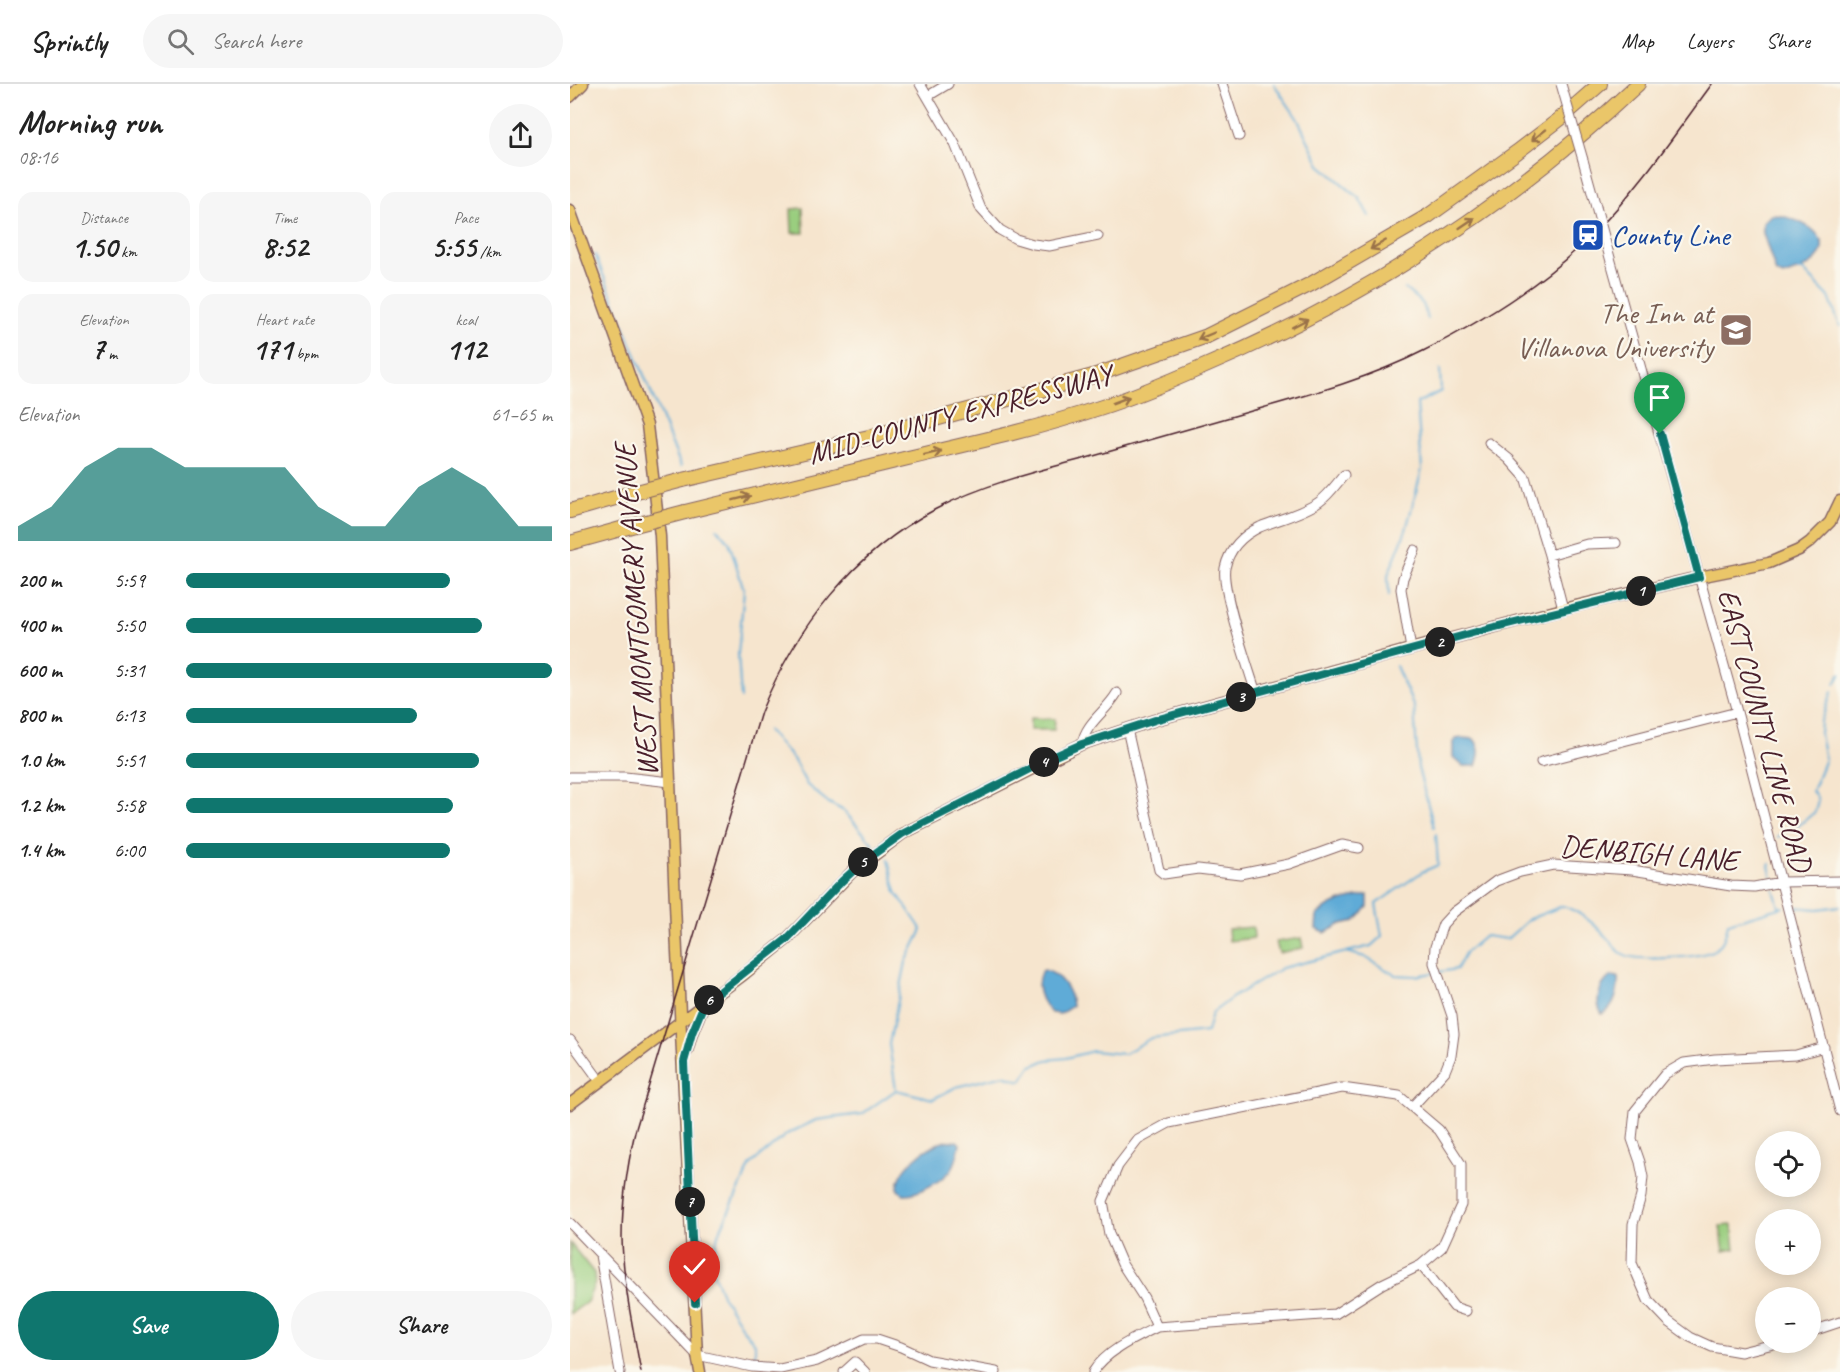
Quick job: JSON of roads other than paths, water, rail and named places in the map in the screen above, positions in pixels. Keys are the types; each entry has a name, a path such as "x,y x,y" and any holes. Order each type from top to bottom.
{"highway":[{"name":"MID-COUNTY EXPRESSWAY","path":"570,511 683,480 869,437 1082,379 1207,336 1311,284 1428,216 1560,119 1600,84"},
{"name":"MID-COUNTY EXPRESSWAY","path":"570,543 685,512 1035,429 1143,392 1260,343 1322,312 1374,282 1470,221 1568,146 1638,84"}],"main road":[{"path":"570,97 583,84"},
{"name":"WEST MONTGOMERY AVENUE","path":"570,210 647,425 660,536 697,1355 700,1372"},
{"path":"570,1104 786,940 852,872 902,834 1082,744 1256,693 1563,609 1769,562 1810,543 1830,522 1840,501"},
{"path":"684,1062 692,1033 704,1004"}],"street":[{"path":"920,84 955,144 975,197 989,220 1000,230 1016,239 1048,246 1098,236"},
{"path":"928,96 948,84"},
{"path":"1222,84 1239,136"},
{"name":"EAST COUNTY LINE ROAD","path":"1561,84 1737,712 1840,1111"},
{"path":"1489,443 1509,459 1525,477 1563,609"},
{"path":"1256,693 1226,588 1225,569 1230,554 1239,540 1258,528 1322,501 1344,475"},
{"path":"1549,555 1587,544 1616,543"},
{"path":"1411,650 1401,589 1403,578 1415,550"},
{"path":"1082,744 1084,734 1090,724 1106,709 1117,693"},
{"path":"1541,762 1737,712"},
{"path":"1128,729 1159,870 1164,874 1198,869 1240,873 1289,864 1342,845 1359,848"},
{"path":"570,777 625,777 671,782"},
{"name":"DENBIGH LANE","path":"1412,1107 1445,1071 1454,1035 1452,1016 1434,963 1435,947 1443,924 1454,912 1496,881 1520,872 1552,865 1632,870 1731,886 1840,880"},
{"path":"570,1040 600,1081"},
{"path":"1755,1349 1741,1352 1712,1347 1690,1337 1668,1321 1648,1300 1632,1263 1633,1224 1641,1196 1643,1177 1632,1139 1635,1111 1665,1074 1684,1063 1796,1055 1824,1047"},
{"path":"1093,1372 1099,1363 1136,1337 1157,1327 1335,1314 1382,1284 1421,1265 1442,1247 1461,1205 1461,1164 1439,1130 1399,1096 1342,1088 1169,1123 1138,1140 1118,1166 1103,1201 1109,1233 1122,1264 1144,1298 1157,1327"},
{"path":"570,1223 697,1355 756,1367 780,1369 817,1361 864,1339 878,1339 929,1360 996,1372"},
{"path":"600,1255 620,1372"},
{"path":"1421,1265 1454,1307 1466,1311"},
{"path":"1821,1328 1840,1322"},
{"path":"850,1344 855,1362 865,1372"},
{"path":"844,1372 855,1362"}],"water":[{"path":"1771,215 1798,221 1815,232 1821,239 1822,247 1816,260 1783,276 1776,273 1763,233 1763,223"},
{"path":"1461,738 1474,739 1478,745 1476,766 1463,766 1453,757 1453,742"},
{"path":"1368,895 1368,907 1355,921 1341,924 1325,933 1316,929 1317,915 1328,907 1341,901"},
{"path":"1044,970 1059,978 1069,994 1072,1006 1060,1014 1051,1013 1039,994 1039,978"},
{"path":"1611,976 1618,977 1617,993 1613,1004 1602,1014 1598,1004 1599,994 1603,984"},
{"path":"947,1141 957,1141 960,1144 956,1162 949,1172 938,1181 917,1192 904,1194 898,1190 902,1174 922,1152"}],"waterway":[{"path":"1274,84 1297,118 1320,165 1359,198 1369,216"},
{"path":"595,255 681,466"},
{"path":"1798,270 1803,270 1829,297 1840,326"},
{"path":"1405,289 1423,304 1428,319"},
{"path":"1389,596 1388,575 1406,530 1422,469 1417,403 1441,391 1440,370"},
{"path":"717,529 729,542 744,590 738,654 741,698"},
{"path":"1396,666 1414,707 1418,768 1434,827"},
{"path":"1835,684 1840,674"},
{"path":"1778,837 1799,825 1815,812 1818,800 1812,791 1825,759 1820,734 1821,721 1832,692"},
{"path":"767,730 793,759 807,785 829,803 844,811 874,845"},
{"path":"755,1363 755,1343 743,1329 723,1297 711,1267 718,1235 751,1164 787,1134 816,1120 862,1114 896,1090 933,1099 956,1087 1004,1075 1021,1081 1030,1067 1046,1060 1093,1051 1124,1054 1151,1038 1207,1032 1212,1013 1233,997 1282,968 1371,946 1382,936 1376,904 1422,872 1438,865 1436,834"},
{"path":"888,860 896,892 922,930 906,962 889,1044 896,1090"},
{"path":"1770,864 1772,878"},
{"path":"1774,890 1779,907"},
{"path":"1439,972 1457,969 1465,953 1485,936 1507,939 1529,919 1563,906 1587,919 1623,954 1641,958 1668,958 1707,953 1717,948 1722,942 1728,923 1783,907"},
{"path":"1796,907 1818,909 1840,906"},
{"path":"1346,952 1365,957 1395,975 1415,976 1434,973"}],"tram line":[{"path":"641,1372 626,1289 622,1238 626,1185 635,1132 761,712 791,651 830,595 879,547 906,527 953,500 1027,474 1341,385 1403,361 1469,326 1535,284 1594,233 1641,180 1712,84"}],"place":[{"name":"County Line","path":"1588,235"},
{"name":"The Inn at Villanova University","path":"1736,330"}]}
